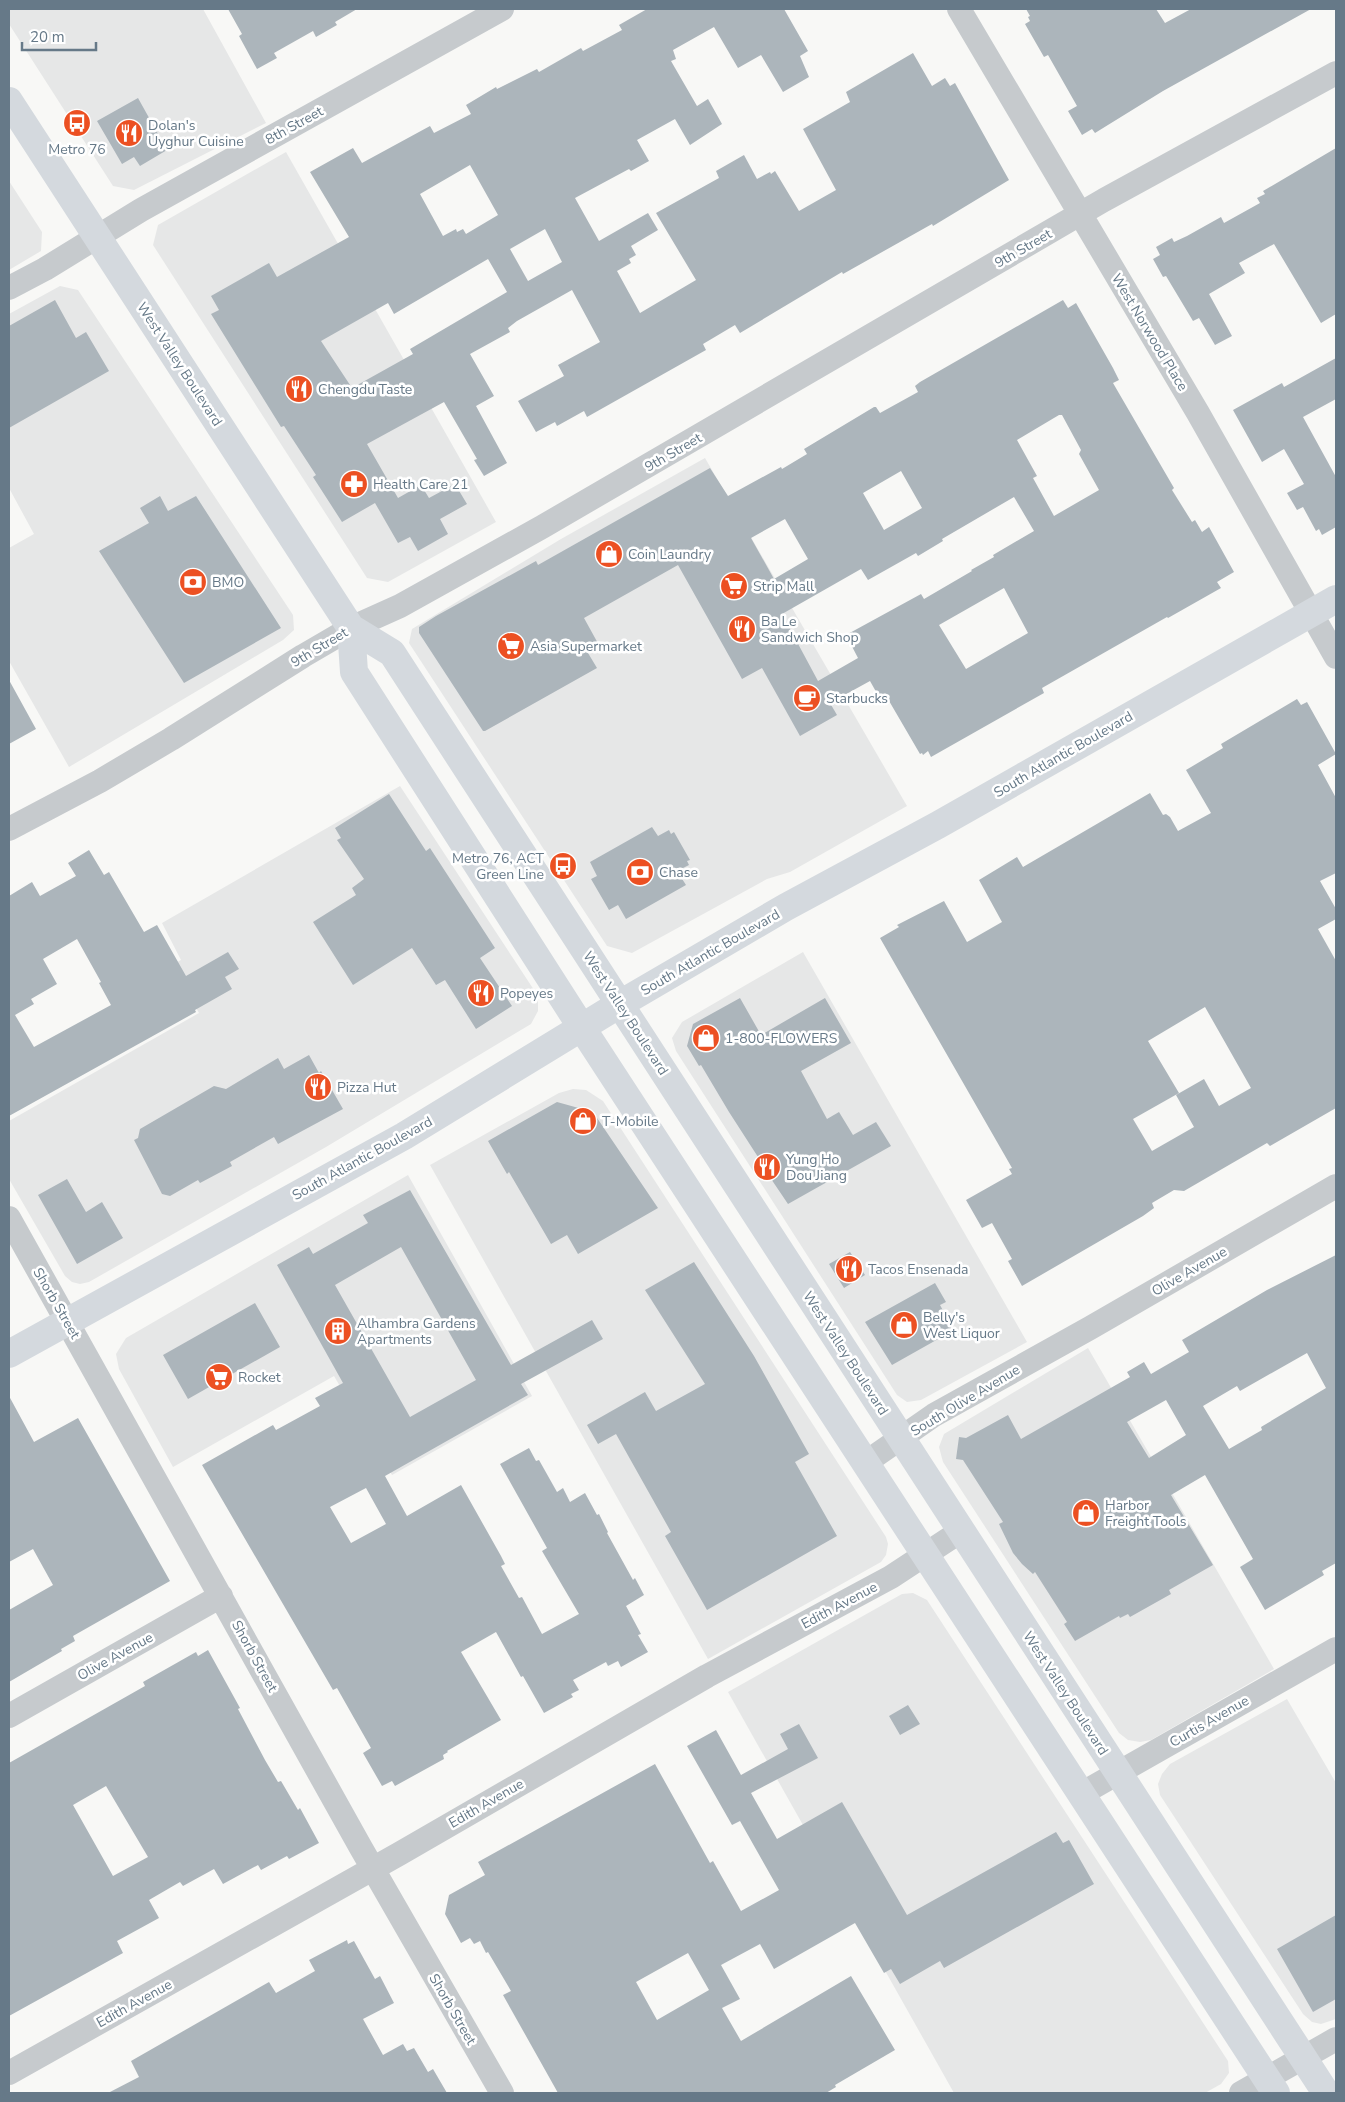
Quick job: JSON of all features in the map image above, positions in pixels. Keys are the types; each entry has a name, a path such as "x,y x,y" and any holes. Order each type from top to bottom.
{"main road":[{"name":"West Valley Boulevard","path":"9,101 351,628 392,653 1326,2093"},
{"name":"South Atlantic Boulevard","path":"9,1354 404,1136 620,1004 786,908 938,825 1336,599"},
{"name":"West Valley Boulevard","path":"351,628 354,672 582,1028 1271,2086"}],"street":[{"name":"8th Street","path":"9,288 141,210 502,9"},
{"name":"West Norwood Place","path":"959,9 1198,413 1336,657"},
{"name":"9th Street","path":"9,829 100,781 351,628 400,606 542,527 1080,215 1336,73"},
{"name":"Olive Avenue","path":"1041,1355 1336,1186"},
{"name":"Shorb Street","path":"9,1218 373,1869 502,2093"},
{"name":"South Olive Avenue","path":"866,1463 934,1414 1041,1355"},
{"name":"Edith Avenue","path":"9,2074 373,1869 620,1724 891,1577 961,1531"},
{"name":"Olive Avenue","path":"9,1716 221,1596"},
{"name":"Curtis Avenue","path":"1081,1794 1336,1649"},
{"path":"1241,2093 1271,2086 1303,2058 1336,2040"}],"shaded area":[{"path":"9,9 203,9 266,123 134,190 113,186 9,24"},
{"path":"286,152 496,522 388,582 367,578 153,245 158,225"},
{"path":"9,181 42,232 41,251 9,270"},
{"path":"60,286 78,290 293,615 294,630 283,640 69,767 9,661 9,548 34,534 9,488 9,314"},
{"path":"705,458 907,806 790,872 767,879 632,953 607,946 409,643 412,629 561,539"},
{"path":"400,786 534,990 538,999 538,1011 531,1024 326,1147 89,1282 80,1284 72,1282 65,1276 9,1179 9,1121 199,1013 172,965 181,960 162,923"},
{"path":"803,952 1027,1342 921,1400 907,1402 897,1395 676,1051 672,1038 682,1022"},
{"path":"573,1089 586,1090 603,1101 886,1537 888,1544 886,1555 881,1562 708,1659 430,1165 559,1093"},
{"path":"408,1175 532,1396 392,1475 334,1376 173,1467 119,1369 116,1354 126,1338"},
{"path":"1088,1348 1274,1669 1151,1740 1140,1742 1128,1740 1119,1733 943,1462 939,1447 944,1434"},
{"path":"913,1593 927,1600 1228,2061 1229,2073 1221,2084 1205,2093 954,2093 728,1692 902,1594"},
{"path":"1287,1699 1336,1783 1336,2019 1321,2024 1312,2022 1303,2014 1160,1795 1158,1784 1162,1774 1170,1764"}],"building":[{"path":"228,9 357,9 335,22 337,25 316,37 313,31 274,53 277,58 257,69 239,36 242,34"},
{"path":"647,9 784,9 808,51 800,56 809,77 783,92 761,55 738,68 714,27 673,50 676,59 671,61 697,106 708,99 722,124 690,145 675,119 637,140 649,161 631,171 629,169 575,198 599,241 648,213 658,230 631,246 636,255 629,259 631,263 617,271 640,313 696,280 656,213 719,178 716,171 744,155 757,179 775,171 799,211 836,190 803,129 850,102 846,92 913,53 932,86 945,78 950,86 955,83 1009,180 933,226 932,224 843,274 842,272 740,333 735,325 703,344 706,350 587,417 584,411 557,426 555,422 536,432 518,401 564,376 558,365 600,342 572,290 517,321 508,328 510,332 470,354 494,396 476,406 507,463 484,476 474,460 477,459 444,402 367,444 398,498 421,485 429,498 455,484 467,504 440,519 448,534 418,551 410,537 398,543 375,503 342,522 313,477 316,475 284,426 281,427 211,314 219,310 211,296 269,263 277,277 349,237 310,172 353,148 362,163 430,126 434,133 471,114 466,105 496,87 497,89 537,69 539,72 581,48 583,51 622,30 619,25","holes":["470,165 498,215 466,234 463,229 457,232 456,229 443,236 420,194","545,229 562,262 528,281 510,249","488,259 507,292 410,349 413,354 352,388 321,341 388,303 394,314"]},
{"path":"1026,9 1156,9 1165,23 1191,9 1311,9 1163,91 1095,133 1092,129 1082,135 1068,111 1077,106 1048,55 1044,57 1025,24 1030,21 1028,17 1030,16"},
{"path":"138,98 167,150 140,166 134,157 122,164 97,121"},
{"path":"1336,148 1336,314 1321,323 1274,244 1239,263 1245,273 1209,294 1232,336 1215,345 1199,318 1193,321 1166,276 1163,277 1153,259 1160,255 1156,247 1172,238 1174,242 1187,236 1221,217 1224,223 1260,203 1257,198 1265,194 1263,191"},
{"path":"55,300 76,338 86,332 109,371 9,428 9,326"},
{"path":"1063,300 1068,308 1076,303 1119,380 1113,383 1174,488 1172,490 1192,522 1195,520 1202,532 1209,527 1234,572 1217,582 1221,588 1042,688 1044,693 931,757 928,751 923,755 922,753 920,754 885,694 879,697 870,681 830,703 837,715 800,736 762,668 742,679 678,565 584,618 600,647 588,653 597,668 485,731 483,731 419,633 419,627 436,616 536,561 538,565 710,468 728,496 781,467 782,469 807,454 804,449 874,407 880,413 918,392 915,386","holes":["1062,415 1081,450 1079,454 1099,490 1054,516 1033,478 1037,476 1017,440","901,471 922,508 884,530 863,493","1014,497 1034,531 924,599 921,594 846,635 858,658 818,681 782,614 861,569 868,580 916,553 918,556 943,541 942,539","785,519 808,559 774,579 751,538","1004,588 1028,633 966,669 939,625"]},
{"path":"1336,358 1336,399 1303,417 1336,477 1336,527 1322,535 1319,529 1316,531 1303,507 1297,510 1287,493 1304,484 1284,449 1262,462 1233,410 1282,383 1284,387"},
{"path":"160,496 168,511 196,496 281,628 184,683 99,551 149,523 140,508"},
{"path":"9,680 36,729 9,744"},
{"path":"1297,699 1301,705 1307,702 1336,754 1318,765 1336,798 1336,873 1320,881 1336,909 1336,919 1318,929 1336,961 1336,1108 1270,1146 1267,1143 1184,1191 1174,1190 1152,1203 1154,1208 1143,1216 1022,1286 1008,1261 1012,1259 992,1223 982,1228 966,1200 1012,1174 1009,1169 1012,1168 880,938 899,927 897,925 944,901 967,942 1002,922 979,880 1017,857 1023,867 1150,793 1163,815 1166,814 1170,817 1178,831 1211,813 1186,770 1223,748 1221,744","holes":["1205,1007 1251,1088 1219,1106 1204,1079 1176,1095 1194,1127 1152,1151 1133,1119 1179,1093 1148,1041"]},
{"path":"389,794 426,851 430,848 495,948 480,958 512,1006 476,1029 445,980 436,985 412,948 353,985 313,922 356,895 352,888 364,879 337,840 341,838 335,828"},
{"path":"652,827 658,836 669,830 671,834 674,832 690,860 687,861 689,865 677,871 686,885 626,919 618,905 609,910 591,879 597,876 590,862"},
{"path":"89,850 104,875 109,872 144,932 157,925 186,976 228,952 239,969 225,977 232,989 195,1010 196,1012 9,1116 9,896 32,882 40,896 76,876 68,863","holes":["77,939 101,982 99,983 111,1005 34,1047 15,1015 34,1004 31,999 57,984 43,959"]},
{"path":"740,998 761,1035 825,998 851,1043 801,1071 827,1119 839,1112 853,1135 876,1122 891,1146 788,1204 757,1158 701,1065 699,1066 687,1046 693,1024"},
{"path":"309,1055 319,1073 321,1071 343,1109 278,1144 274,1137 230,1162 232,1166 200,1183 198,1180 170,1196 162,1194 134,1140 138,1138 140,1129 214,1086 226,1089 278,1058 284,1069"},
{"path":"557,1102 593,1112 658,1208 578,1254 567,1235 551,1244 509,1172 507,1174 488,1141"},
{"path":"67,1179 86,1212 102,1202 123,1238 77,1264 38,1195"},
{"path":"410,1190 511,1365 592,1320 603,1339 521,1384 528,1395 385,1476 407,1516 461,1485 505,1564 501,1566 519,1598 522,1597 542,1634 579,1614 542,1551 547,1548 500,1464 529,1448 536,1461 539,1460 557,1492 563,1488 570,1502 585,1493 597,1515 599,1514 607,1533 633,1580 635,1578 644,1595 626,1606 641,1634 638,1635 648,1652 621,1667 618,1661 608,1666 606,1662 573,1680 579,1690 571,1694 573,1697 544,1713 496,1632 461,1652 501,1720 447,1751 443,1755 444,1759 395,1786 392,1781 382,1786 363,1753 371,1748 337,1688 333,1690 202,1465 273,1425 276,1430 320,1406 315,1398 343,1383 277,1265 309,1247 313,1254 368,1223 363,1215","holes":["401,1247 476,1380 410,1417 335,1285","366,1488 386,1524 351,1543 330,1507"]},
{"path":"850,1252 865,1275 844,1288 829,1264"},
{"path":"1336,1255 1336,1563 1322,1571 1324,1575 1265,1610 1240,1567 1253,1559 1205,1475 1171,1495 1213,1565 1169,1590 1171,1594 1130,1617 1128,1614 1120,1618 1119,1616 1075,1641 1064,1624 1067,1622 1035,1572 1033,1574 1013,1553 999,1524 1003,1522 963,1460 956,1459 959,1437 966,1438 1008,1415 1021,1439 1130,1377 1127,1372 1144,1362 1151,1374 1189,1352 1182,1340 1267,1290","holes":["1307,1353 1326,1388 1261,1427 1262,1430 1229,1449 1203,1406 1237,1386 1240,1391","1166,1400 1186,1435 1149,1458 1127,1422"]},
{"path":"694,1262 754,1356 809,1454 795,1462 837,1536 707,1610 665,1536 671,1532 616,1434 598,1444 587,1425 645,1392 656,1411 705,1384 645,1290"},
{"path":"935,1283 946,1302 940,1305 952,1327 945,1331 947,1334 892,1365 865,1322"},
{"path":"255,1303 280,1347 188,1399 163,1355"},
{"path":"9,1396 34,1442 78,1418 170,1581 73,1636 75,1641 61,1649 62,1651 9,1682 9,1610 53,1585 33,1549 9,1562"},
{"path":"208,1650 240,1708 238,1709 265,1760 278,1782 281,1781 298,1810 300,1808 319,1843 289,1859 287,1856 261,1870 258,1865 223,1884 214,1869 183,1886 180,1882 149,1900 159,1918 117,1941 123,1953 9,2016 9,1763 145,1686 143,1682 196,1652 198,1656","holes":["106,1786 148,1857 113,1876 73,1805"]},
{"path":"908,1705 920,1724 900,1735 889,1716"},
{"path":"799,1724 818,1758 751,1793 777,1839 842,1802 907,1915 1056,1832 1063,1843 1069,1840 1094,1884 944,1968 940,1961 900,1984 891,1969 884,1973 855,1923 774,1969 760,1944 721,1965 740,1999 722,2008 741,2041 851,1976 895,2050 835,2085 836,2087 826,2093 558,2093 503,1995 511,1991 488,1952 486,1953 480,1941 474,1944 470,1938 461,1943 445,1914 449,1895 485,1875 478,1862 655,1764 710,1863 713,1861 741,1911 779,1890 740,1821 732,1825 687,1746 716,1730 741,1775 788,1749 780,1734","holes":["688,1953 709,1990 657,2020 636,1982"]},
{"path":"1336,1915 1336,1999 1313,2012 1277,1949"},
{"path":"347,1940 348,1944 354,1941 375,1979 380,1976 394,2003 363,2019 383,2055 403,2044 407,2051 414,2048 428,2072 433,2069 447,2093 108,2093 139,2077 131,2061 269,1982 276,1993 315,1971 309,1960"}],"place":[{"name":"Metro 76","path":"77,123"},
{"name":"Dolan's Uyghur Cuisine","path":"129,133"},
{"name":"Chengdu Taste","path":"299,389"},
{"name":"Health Care 21","path":"354,484"},
{"name":"Coin Laundry","path":"609,554"},
{"name":"BMO","path":"193,582"},
{"name":"Strip Mall","path":"734,586"},
{"name":"Ba Le Sandwich Shop","path":"742,629"},
{"name":"Asia Supermarket","path":"511,646"},
{"name":"Starbucks","path":"807,698"},
{"name":"Metro 76, ACT Green Line","path":"563,866"},
{"name":"Chase","path":"640,872"},
{"name":"Popeyes","path":"481,993"},
{"name":"1-800-FLOWERS","path":"706,1038"},
{"name":"Pizza Hut","path":"318,1087"},
{"name":"T-Mobile","path":"583,1121"},
{"name":"Yung Ho Dou Jiang","path":"767,1167"},
{"name":"Tacos Ensenada","path":"849,1269"},
{"name":"Belly's West Liquor","path":"904,1325"},
{"name":"Alhambra Gardens Apartments","path":"338,1331"},
{"name":"Rocket","path":"219,1377"},
{"name":"Harbor Freight Tools","path":"1086,1513"}]}
